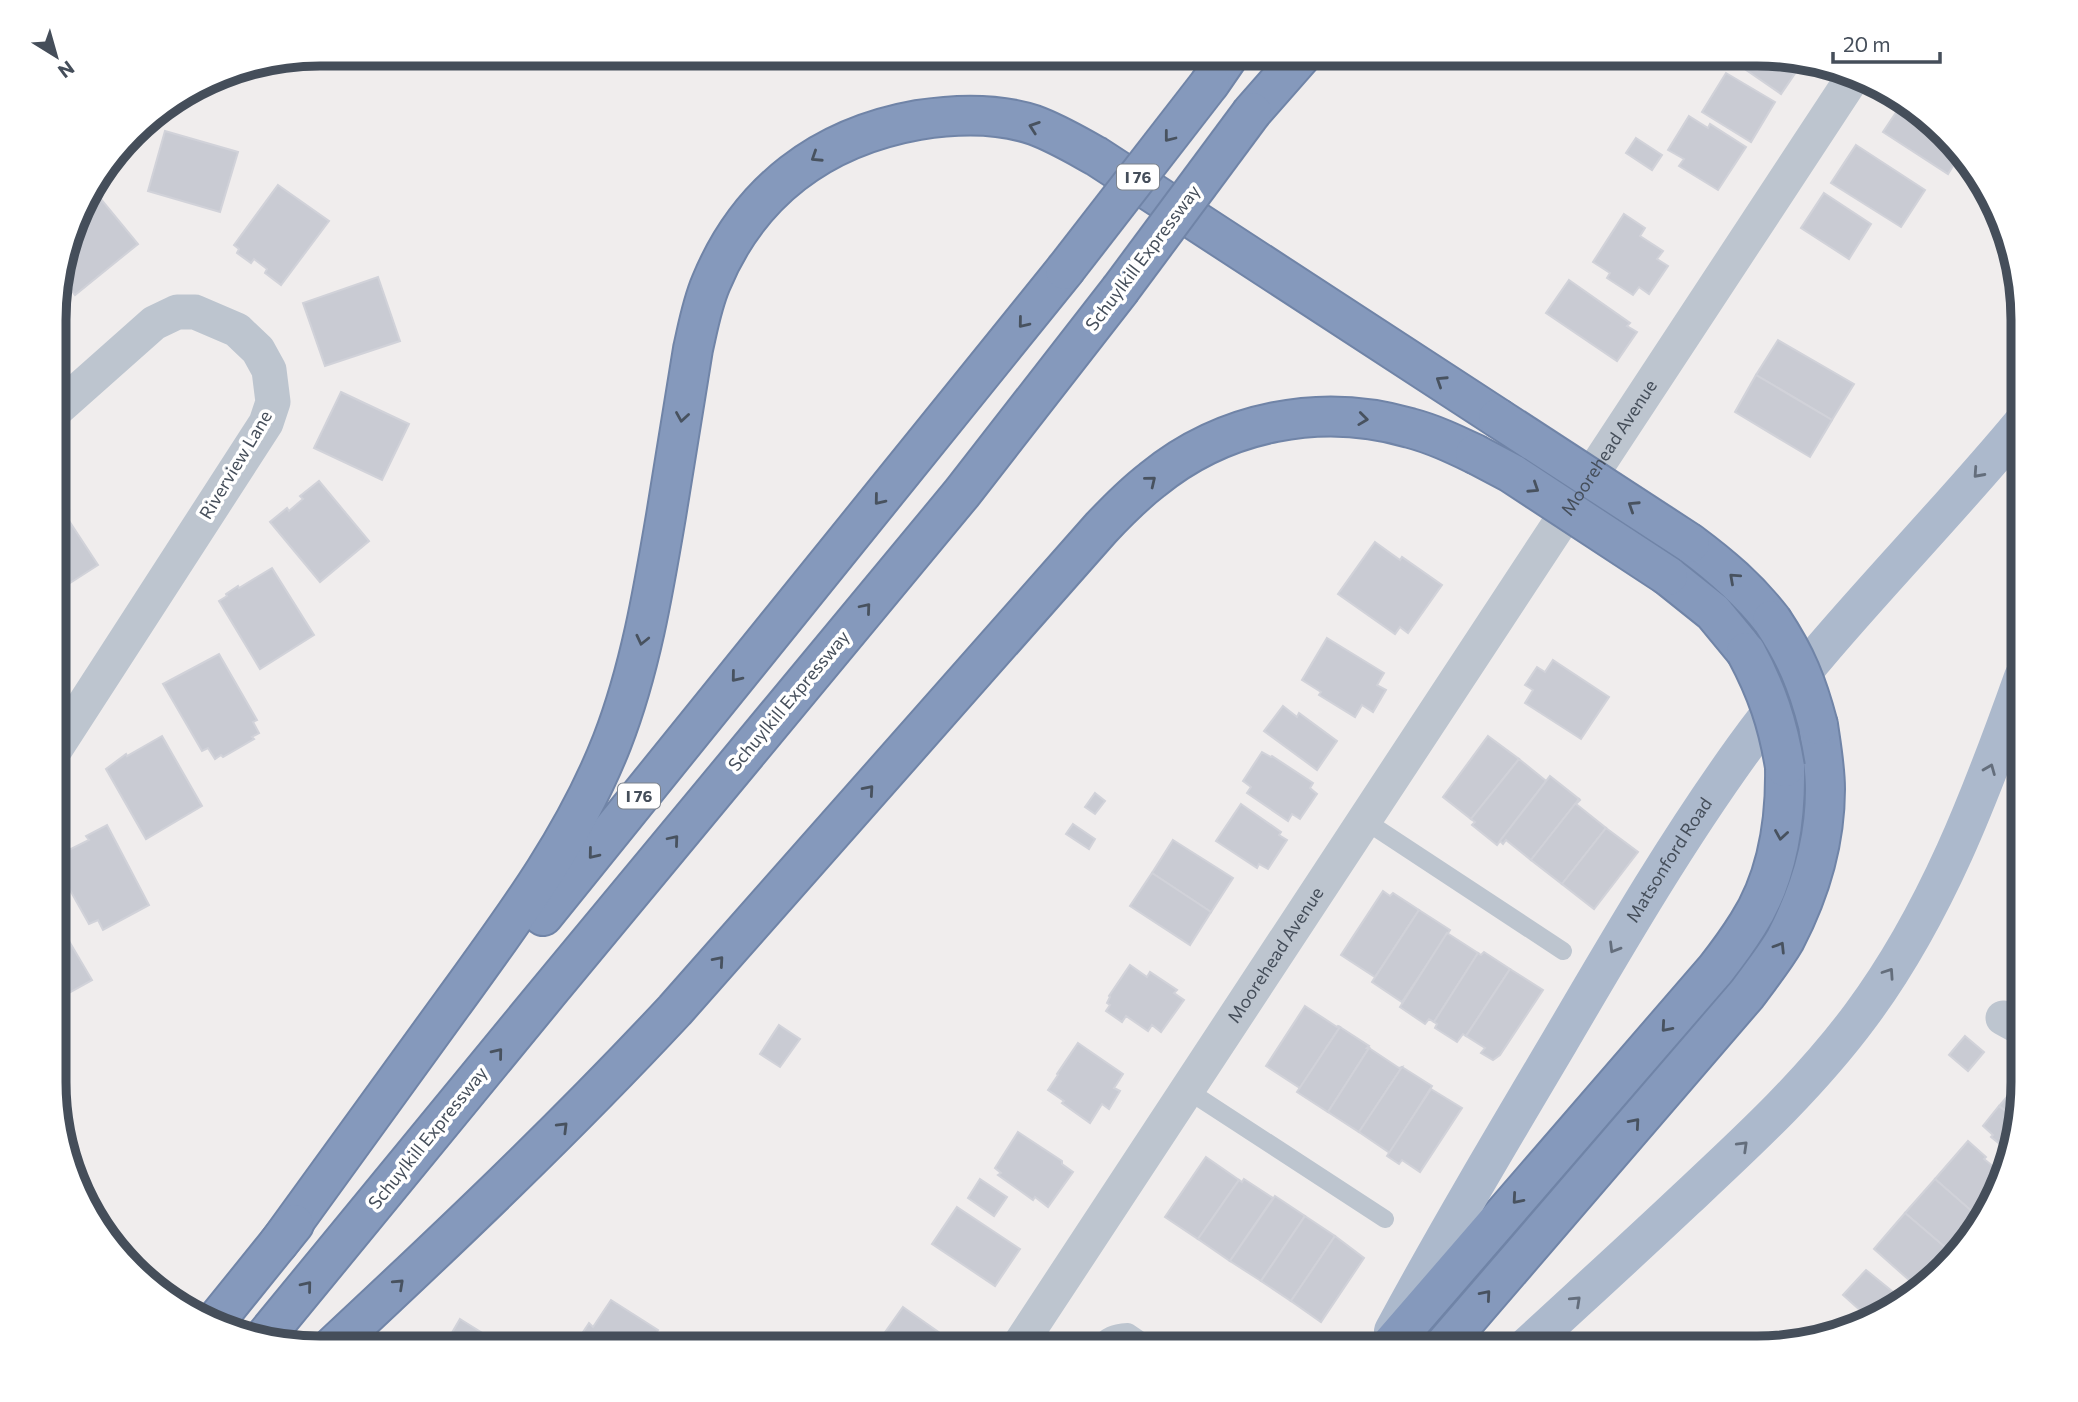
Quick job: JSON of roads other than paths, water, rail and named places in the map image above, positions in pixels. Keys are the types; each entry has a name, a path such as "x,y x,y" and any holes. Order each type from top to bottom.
{"highway":[{"name":"Schuylkill Expressway","path":"270,1331 962,493 1120,290 1252,112 1294,66"},
{"name":"I 76","path":"221,1315 1066,270 1220,69"},
{"path":"278,1244 517,915 564,843 592,789 624,707 642,645 654,591 693,349 710,284 725,252 765,198 803,166 857,136 918,120 969,116 1003,118 1034,125 1096,156 1690,543 1756,599 1788,644 1811,695 1818,724 1825,789 1819,852 1805,895 1783,943 1747,993 1452,1336"},
{"path":"344,1336 477,1212 621,1068 703,979 1101,528 1152,479 1209,444 1241,430 1273,421 1307,416 1374,420 1409,427 1443,439 1511,473 1668,576 1713,612 1746,652 1761,679 1772,708 1785,767 1786,795 1780,844 1762,898 1749,923 1716,969 1396,1336"}],"main road":[{"name":"Matsonford Road","path":"1392,1336 1431,1259 1642,901 1692,823 1745,747 1805,670 2011,436"},
{"path":"1538,1336 1779,1111 1822,1065 1862,1014 1898,960 1937,889 1993,762 2011,711"}],"street":[{"name":"Moorehead Avenue","path":"1026,1336 1849,84"},
{"name":"Riverview Lane","path":"66,402 154,323 177,312 195,312 237,330 258,350 269,370 273,402 266,423 66,734"}],"lane":[{"path":"1364,820 1563,951"},
{"path":"1187,1090 1385,1219"},
{"path":"1109,1336 1128,1332 1134,1336"}]}
